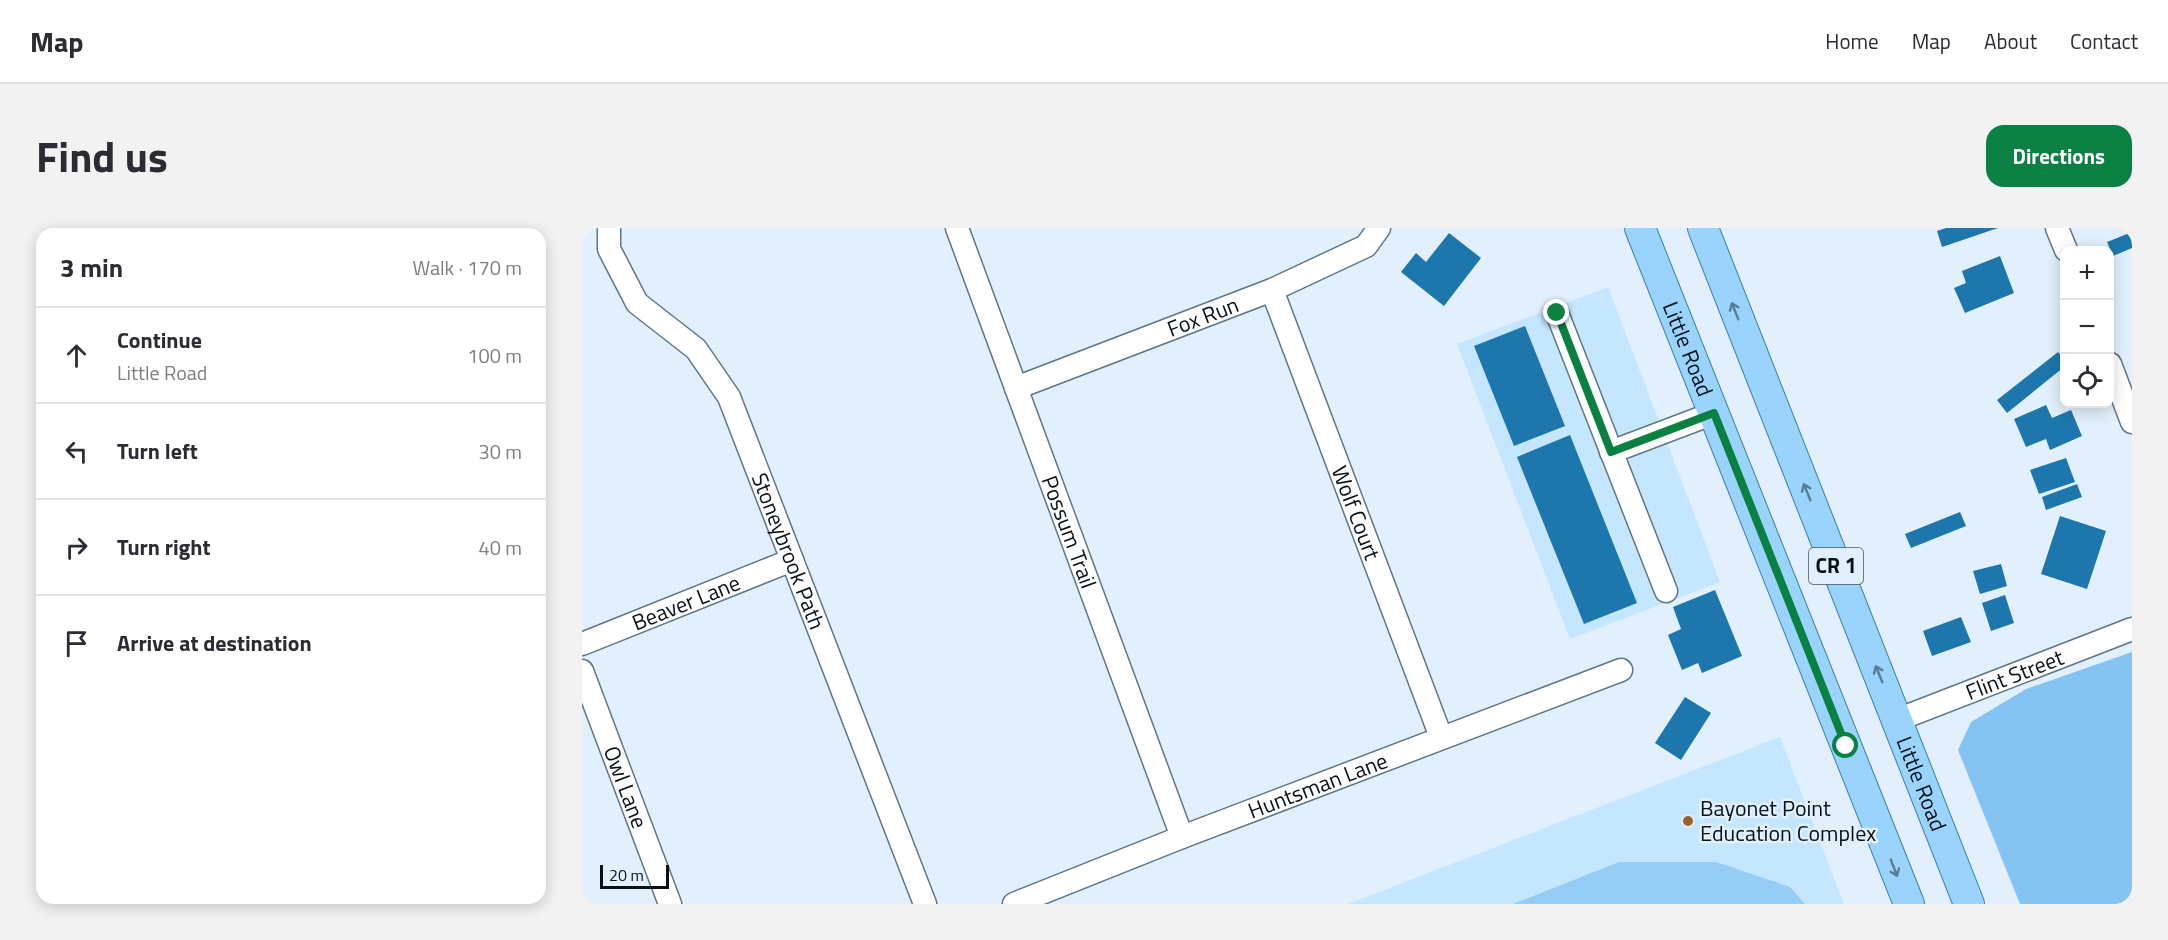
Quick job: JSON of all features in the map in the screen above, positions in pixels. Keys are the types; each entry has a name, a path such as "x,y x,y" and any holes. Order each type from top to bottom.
{"main road":[{"name":"Little Road","path":"1641,228 1908,904"},
{"name":"Little Road","path":"1702,228 1969,904"}],"street":[{"name":"Stoneybrook Path","path":"609,228 609,249 637,303 696,349 729,397 925,904"},
{"name":"Possum Trail","path":"957,228 1182,837"},
{"name":"Fox Run","path":"1016,388 1272,290 1366,246 1379,228"},
{"path":"2057,228 2064,246"},
{"name":"Wolf Court","path":"1272,290 1441,737"},
{"path":"1557,313 1666,591"},
{"path":"2114,377 2132,422"},
{"path":"1611,452 1714,413"},
{"name":"Beaver Lane","path":"582,644 792,560"},
{"name":"Flint Street","path":"1897,720 2132,629"},
{"name":"Huntsman Lane","path":"1014,904 1441,737 1621,670"},
{"name":"Owl Lane","path":"582,671 670,904"}],"shaded area":[{"path":"1608,287 1720,582 1570,639 1457,344"},
{"path":"2132,652 2132,904 2020,904 1958,750 1971,722 2026,689"},
{"name":"Bayonet Point Education Complex","path":"1780,737 1844,904 1348,904"},
{"path":"1619,862 1716,862 1790,887 1805,904 1513,904"}],"building":[{"path":"1946,228 1998,228 1942,247 1937,231"},
{"path":"2132,232 2132,248 2114,256 2114,246 2109,246 2107,242"},
{"path":"1449,233 1481,258 1444,306 1401,272 1416,253 1426,262"},
{"path":"2000,256 2014,293 1965,313 1954,288 1966,283 1962,271"},
{"path":"1525,326 1565,426 1514,446 1474,346"},
{"path":"2058,352 2060,354 2060,370 2007,413 1997,400"},
{"path":"2046,405 2052,418 2071,410 2082,436 2050,450 2046,439 2026,447 2014,419"},
{"path":"1570,435 1637,603 1584,624 1517,457"},
{"path":"2066,458 2075,482 2039,494 2030,470"},
{"path":"2077,484 2082,497 2046,510 2042,497"},
{"path":"1960,512 1966,526 1911,548 1905,534"},
{"path":"2060,516 2106,531 2087,589 2041,574"},
{"path":"2001,564 2007,586 1980,594 1973,571"},
{"path":"1715,590 1742,656 1702,673 1698,663 1682,670 1668,635 1681,629 1673,607"},
{"path":"2005,595 2014,623 1991,631 1982,603"},
{"path":"1961,617 1971,642 1932,656 1923,631"},
{"path":"1685,697 1711,713 1681,760 1655,743"}],"place":[{"name":"Bayonet Point Education Complex","path":"1688,821"}],"route":[{"path":"1557,313 1611,452 1714,413 1846,746"}]}
